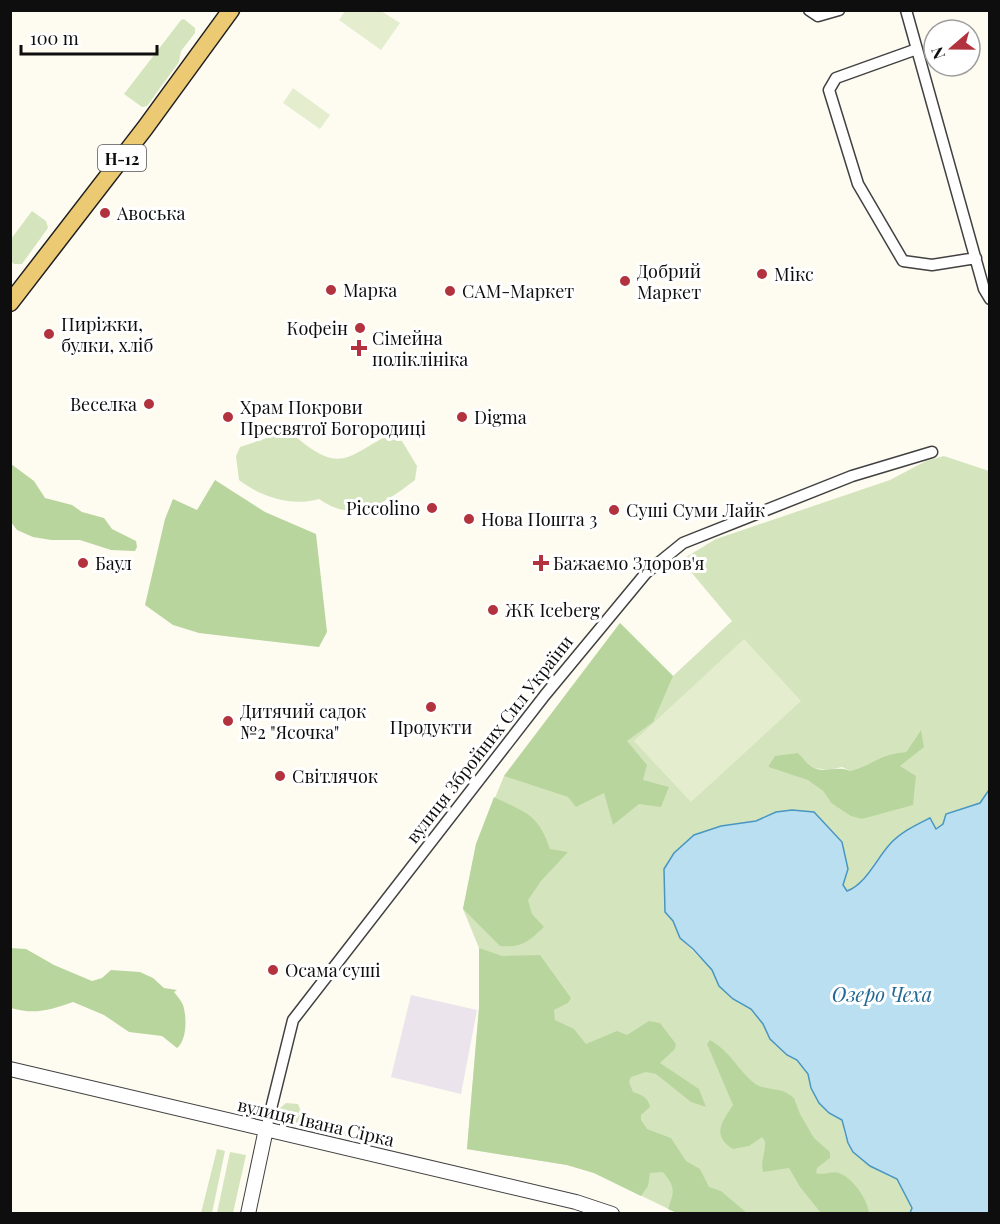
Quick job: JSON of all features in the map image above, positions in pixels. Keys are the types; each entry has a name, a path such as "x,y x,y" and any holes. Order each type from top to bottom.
{"main road":[{"name":"Н-12","path":"10,303 145,129 231,10"}],"street":[{"path":"809,10 818,16 839,10"},
{"path":"906,10 984,289 990,299"},
{"path":"918,49 836,78 829,90 858,184 903,261 932,265 976,258"},
{"name":"вулиця Збройних Сил України","path":"248,1214 293,1020 545,694 646,573 683,543 852,476 932,452"},
{"name":"вулиця Івана Сірка","path":"10,1069 567,1199 612,1214"}],"shaded area":[{"path":"411,995 477,1010 461,1094 391,1077"}],"green space":[{"path":"345,11 381,11 400,23 381,50 339,20"},
{"path":"184,19 195,28 195,33 181,51 179,62 147,106 142,107 124,94"},
{"path":"293,88 330,115 320,129 283,103"},
{"path":"32,211 46,221 48,228 22,264 14,264 11,261 11,239"},
{"path":"282,433 290,434 318,453 337,459 354,455 383,438 402,441 417,466 415,480 381,503 357,510 332,507 319,499 298,502 267,496 239,480 236,456 240,447"},
{"path":"944,456 989,471 990,790 980,803 946,814 943,824 936,829 878,858 857,887 847,891 843,885 848,869 842,842 821,819 776,812 756,821 721,826 666,891 665,911 673,921 680,938 712,970 719,986 733,999 750,1009 763,1024 770,1039 787,1055 797,1060 808,1074 811,1088 829,1113 842,1120 846,1140 852,1151 873,1168 897,1179 912,1208 910,1213 677,1213 594,1173 567,1165 467,1149 479,1008 479,948 463,909 476,844 504,776 620,623 673,676 732,621 681,560 716,539 890,480 926,461","holes":["921,730 899,766 887,811 862,819 831,803 823,791 808,779 768,767 830,770 842,767 850,771 883,757 906,752"]},
{"path":"11,464 34,481 45,498 72,505 82,512 104,518 112,529 136,541 135,551 111,550 80,540 51,540 33,537 17,530 11,522"},
{"path":"215,480 265,512 316,534 327,632 319,647 199,633 173,625 145,605 165,519 173,499 197,510"},
{"path":"620,623 673,676 653,722 627,741 647,765 643,780 669,787 661,807 639,804 613,825 604,793 576,807 568,797 504,776"},
{"path":"744,639 801,701 691,802 634,741"},
{"path":"921,730 924,747 900,766 916,776 913,805 862,819 851,816 831,803 823,791 808,780 768,767 775,756 798,753 808,764 817,769 850,771 883,757 906,752"},
{"path":"494,797 523,811 535,821 541,828 550,849 568,852 541,881 528,900 532,914 544,927 529,940 514,946 500,946 463,909 476,844"},
{"path":"10,948 26,949 54,965 92,981 102,978 111,970 140,972 153,978 164,988 177,990 174,992 182,1003 185,1016 183,1040 177,1048 162,1036 129,1032 104,1015 73,1002 42,1011 11,1008"},
{"path":"479,948 502,956 540,955 571,998 568,1003 554,1010 555,1020 574,1029 586,1044 617,1031 627,1035 649,1021 660,1023 676,1044 675,1049 660,1063 699,1089 706,1107 691,1102 656,1074 646,1072 631,1077 629,1082 633,1092 644,1097 650,1107 641,1115 641,1120 647,1129 671,1138 686,1161 700,1169 709,1187 721,1191 747,1213 677,1213 668,1209 673,1189 663,1172 650,1173 648,1186 641,1196 594,1173 567,1165 467,1149 479,1008"},
{"path":"710,1040 724,1050 754,1083 784,1091 794,1098 814,1138 830,1152 830,1158 817,1168 816,1173 836,1172 844,1176 863,1196 869,1213 821,1213 800,1187 789,1168 763,1172 765,1141 762,1137 749,1146 733,1149 726,1144 720,1133 722,1123 733,1105 707,1044"},
{"path":"286,1103 298,1104 303,1116 341,1127 347,1135 342,1138 285,1124 279,1115 280,1108"},
{"path":"217,1149 225,1151 212,1213 201,1213"},
{"path":"230,1152 246,1155 233,1213 217,1213"}],"water":[{"name":"Озеро Чеха","path":"989,790 989,1213 910,1213 912,1208 897,1179 870,1166 853,1152 848,1143 842,1120 829,1113 819,1103 811,1088 808,1074 797,1060 787,1055 770,1039 763,1024 751,1009 733,999 719,986 712,970 680,938 673,921 665,912 664,869 674,853 694,835 721,826 756,821 776,812 792,810 814,812 842,842 848,869 843,885 847,891 860,883 890,844 904,832 930,818 936,829 943,824 946,814 980,803"}],"place":[{"name":"Авоська","path":"105,213"},
{"name":"Мікс","path":"762,274"},
{"name":"Добрий Маркет","path":"625,281"},
{"name":"Марка","path":"331,290"},
{"name":"САМ-Маркет","path":"450,291"},
{"name":"Кофеін","path":"360,328"},
{"name":"Пиріжки, булки, хліб","path":"49,334"},
{"name":"Сімейна поліклініка","path":"359,348"},
{"name":"Веселка","path":"149,404"},
{"name":"Храм Покрови Пресвятої Богородиці","path":"228,417"},
{"name":"Digma","path":"462,417"},
{"name":"Piccolino","path":"432,508"},
{"name":"Суші Суми Лайк","path":"614,510"},
{"name":"Нова Пошта 3","path":"469,519"},
{"name":"Баул","path":"83,563"},
{"name":"Бажаємо Здоров'я","path":"541,563"},
{"name":"ЖК Iceberg","path":"493,610"},
{"name":"Продукти","path":"431,707"},
{"name":"Дитячий садок №2 \"Ясочка\"","path":"228,721"},
{"name":"Світлячок","path":"280,776"},
{"name":"Осама суші","path":"273,970"}]}
